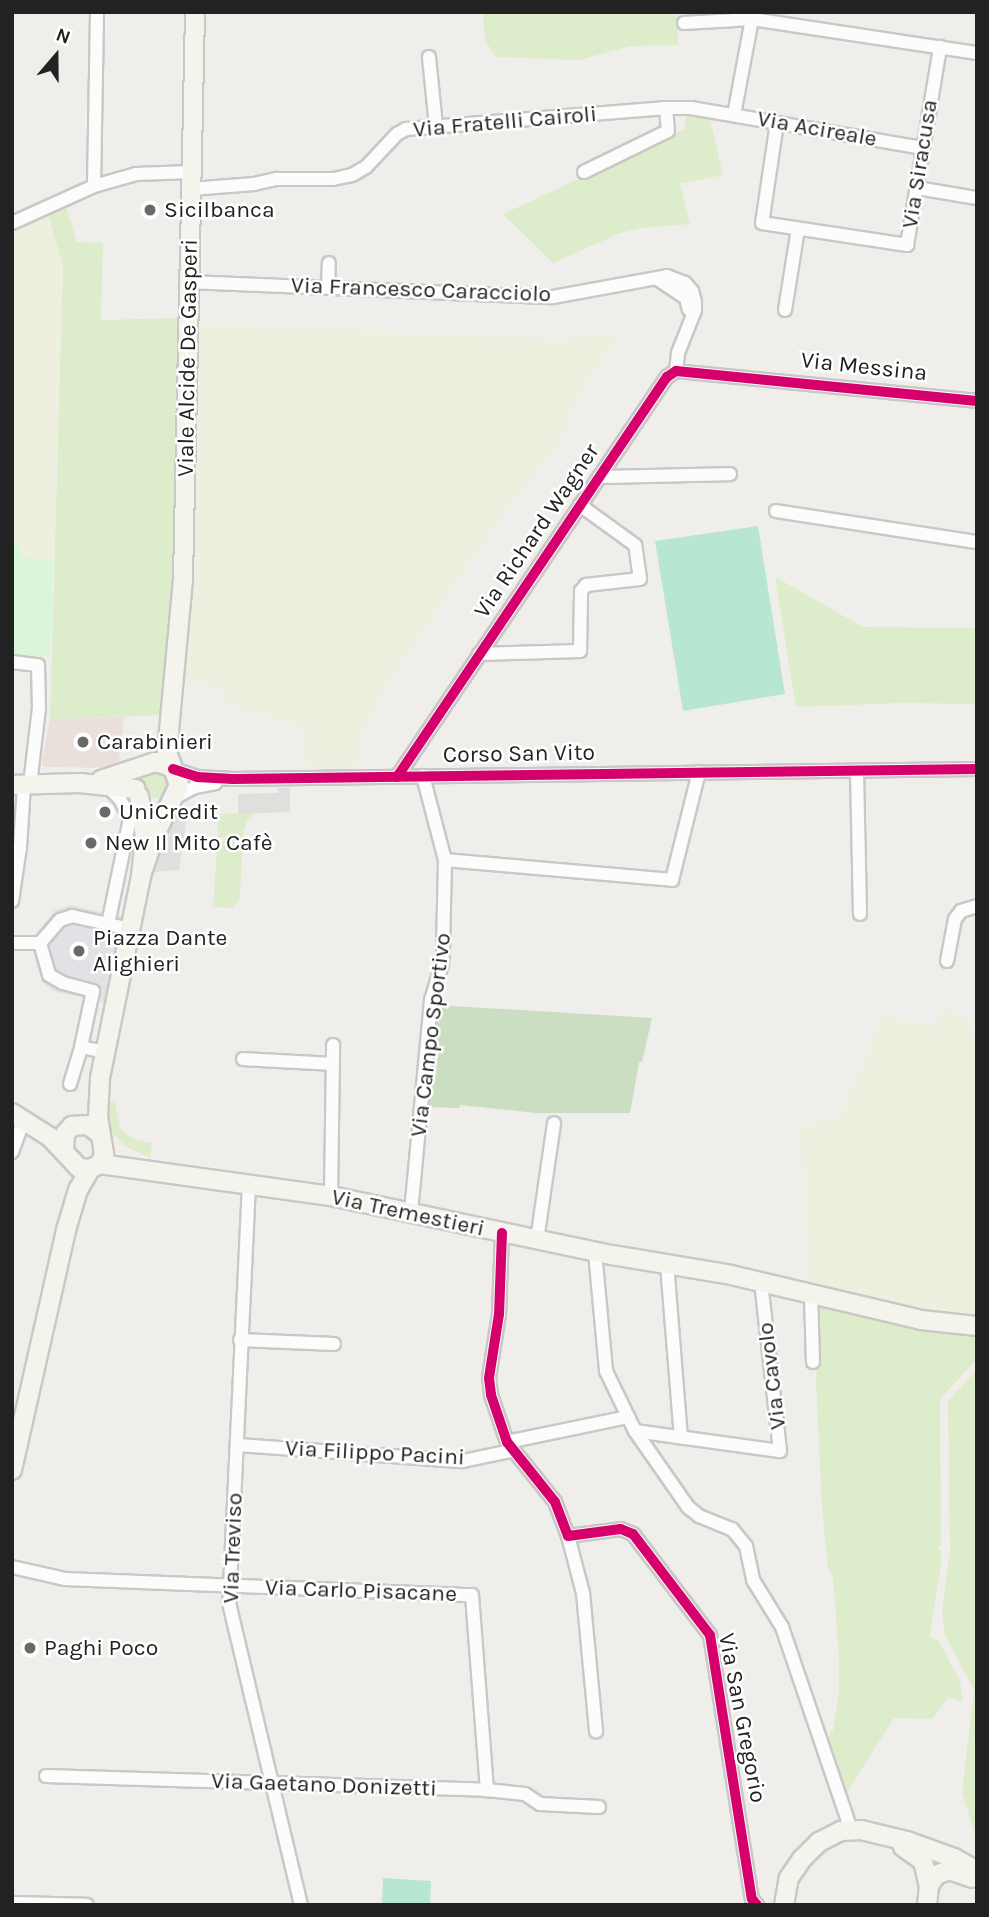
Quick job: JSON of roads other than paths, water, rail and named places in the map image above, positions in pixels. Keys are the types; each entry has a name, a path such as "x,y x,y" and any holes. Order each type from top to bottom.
{"main road":[{"name":"Viale Alcide De Gasperi","path":"171,703 183,580 195,12"},
{"path":"66,1230 65,1134 89,1108 100,1078 141,876 145,837 136,779 146,766 171,703"},
{"path":"141,876 179,782 167,752 171,703"},
{"path":"80,783 162,763 172,768"},
{"path":"22,785 80,783 107,786 138,795 154,806 173,799"},
{"path":"12,1470 20,1406 66,1230 78,1190 104,1154 101,1137 100,1078"},
{"path":"22,1118 50,1128 88,1125 125,1158 167,1171"},
{"path":"22,1118 79,1168 167,1171"},
{"name":"Via Tremestieri","path":"167,1171 331,1196 595,1252 761,1281 921,1320 977,1326"},
{"path":"784,1905 789,1878 802,1859 819,1842 851,1830 861,1829 950,1856 977,1871"},
{"path":"889,1838 923,1861 929,1886 927,1905"},
{"path":"929,1886 936,1875 949,1870 959,1871 977,1882"}],"street":[{"path":"94,186 97,12"},
{"path":"734,115 753,16"},
{"path":"684,23 753,16 977,53"},
{"name":"Via Siracusa","path":"777,122 762,223 907,245 940,47"},
{"path":"429,57 436,126"},
{"path":"584,172 668,131 666,108"},
{"name":"Via Fratelli Cairoli","path":"12,223 94,186 136,174 191,181 254,184 276,179 333,179 352,175 366,167 397,134 407,129 666,108 712,111"},
{"name":"Via Acireale","path":"712,111 923,148"},
{"path":"917,188 977,198"},
{"path":"785,310 798,229"},
{"path":"328,287 329,262"},
{"name":"Via Francesco Caracciolo","path":"188,282 554,297 667,276 678,280 692,291 695,310 678,353 676,371"},
{"name":"Via Messina","path":"676,371 977,401"},
{"name":"Via Richard Wagner","path":"397,777 667,376 676,371"},
{"path":"599,477 730,474"},
{"path":"479,654 580,650 581,591 586,585 640,579 635,545 580,505"},
{"path":"776,511 977,542"},
{"path":"12,662 38,665 39,708 22,785 20,847 12,901"},
{"path":"172,768 197,777 233,779"},
{"name":"Corso San Vito","path":"233,779 977,769"},
{"path":"857,771 860,914"},
{"path":"445,860 672,880 699,772"},
{"name":"Via Campo Sportivo","path":"411,1212 431,1000 442,965 445,860 423,776"},
{"path":"173,799 195,787 233,779"},
{"path":"107,786 120,799 130,819"},
{"path":"108,924 130,819 138,795"},
{"path":"947,961 955,919 961,911 977,906"},
{"path":"12,943 35,943 60,920 72,916 130,929"},
{"path":"35,943 49,975 63,983 93,990 70,1084"},
{"path":"331,1196 333,1045"},
{"path":"81,1046 105,1052"},
{"path":"243,1059 333,1064"},
{"path":"12,1152 22,1118"},
{"path":"537,1240 554,1123"},
{"name":"Via Treviso","path":"249,1184 230,1586 233,1630 301,1905"},
{"path":"502,1233 499,1314 489,1378 491,1395 509,1447 555,1502 568,1536 583,1593 596,1731"},
{"path":"595,1252 606,1371 635,1431 688,1507 699,1516 732,1529 746,1546 753,1580 782,1627 851,1830"},
{"path":"667,1264 681,1437"},
{"name":"Via Cavolo","path":"635,1431 780,1451 761,1281"},
{"path":"811,1294 813,1363"},
{"path":"240,1340 334,1344"},
{"name":"Via Filippo Pacini","path":"238,1445 463,1461 628,1417"},
{"name":"Via San Gregorio","path":"568,1536 621,1529 633,1534 710,1635 752,1899 757,1905"},
{"name":"Via Carlo Pisacane","path":"12,1567 65,1579 472,1595 487,1790"},
{"name":"Via Gaetano Donizetti","path":"46,1776 487,1790 525,1794 540,1804 599,1807"},
{"path":"12,1903 88,1905"}],"place":[{"name":"Sicilbanca","path":"150,210"},
{"name":"Carabinieri","path":"83,742"},
{"name":"UniCredit","path":"105,812"},
{"name":"New Il Mito Cafè","path":"91,843"},
{"name":"Piazza Dante Alighieri","path":"79,951"},
{"name":"Paghi Poco","path":"30,1648"}]}
